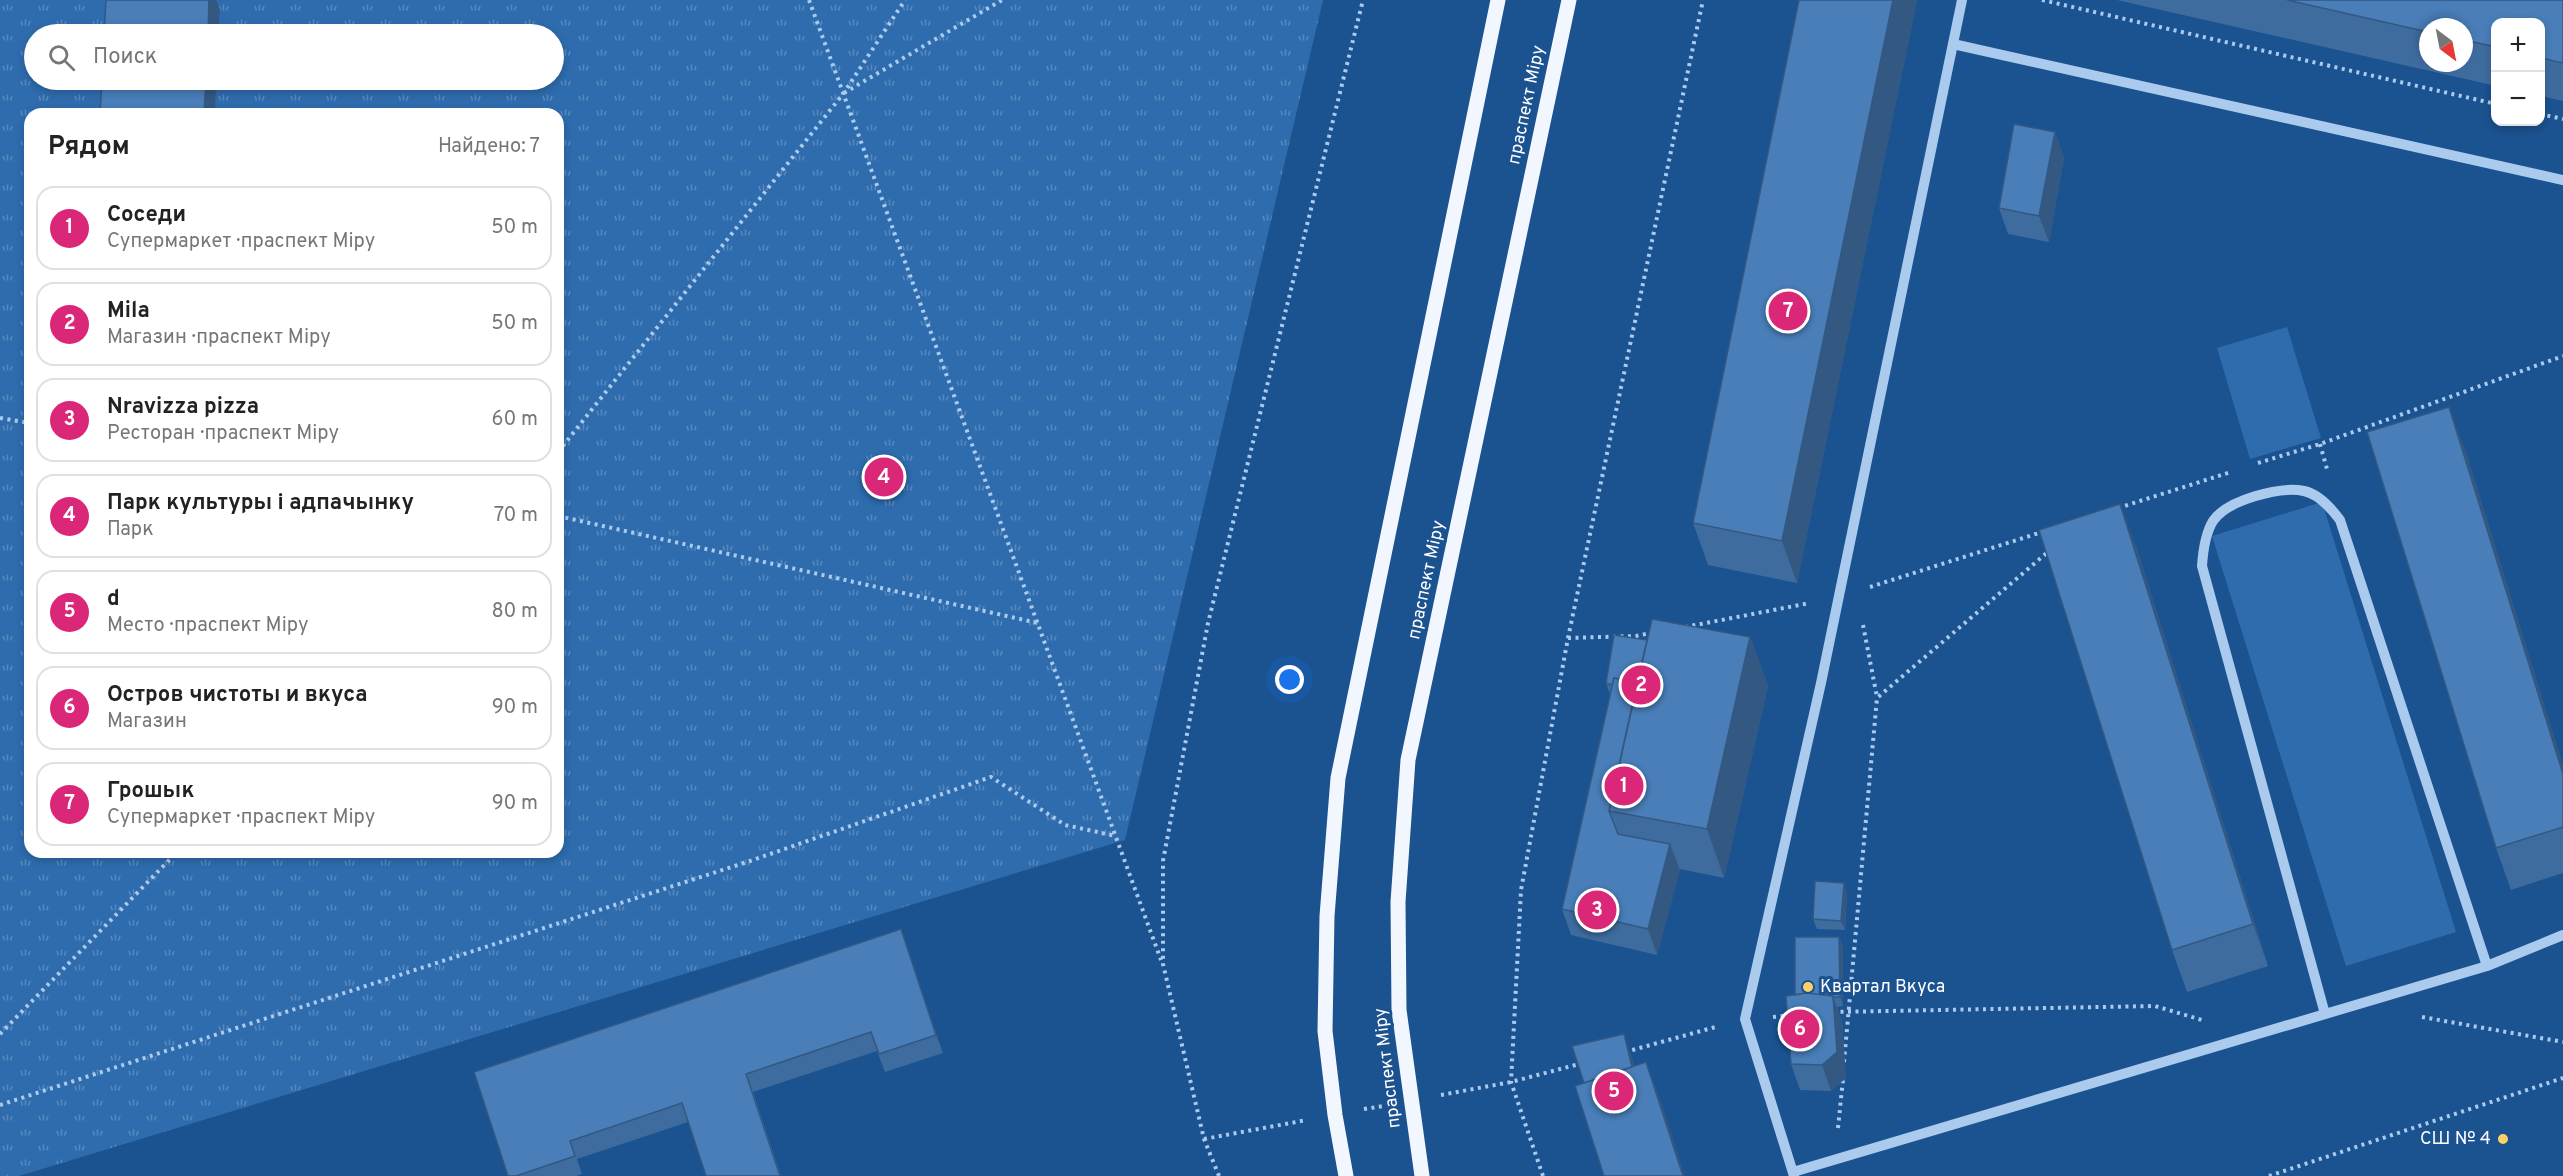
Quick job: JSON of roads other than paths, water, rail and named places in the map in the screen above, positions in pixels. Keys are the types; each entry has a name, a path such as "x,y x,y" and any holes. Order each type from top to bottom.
{"main road":[{"path":"1346,1176 1335,1115 1325,1031 1327,916 1338,778 1498,0"},
{"name":"праспект Міру","path":"1422,1176 1399,1010 1398,902 1408,760 1569,0"}],"lane":[{"path":"1962,0 1839,597 1744,1019 1793,1174 1836,1159 2487,966 2563,935"},
{"path":"1953,44 2563,180"},
{"path":"2325,1014 2202,566 2203,547 2214,520 2236,503 2259,495 2282,491 2305,491 2322,501 2340,520 2487,966"}],"place":[{"name":"Грошык","path":"1788,311"},
{"name":"Парк культуры і адпачынку","path":"884,477"},
{"name":"Mila","path":"1641,685"},
{"name":"Соседи","path":"1624,786"},
{"name":"Nravizza pizza","path":"1597,910"},
{"name":"Квартал Вкуса","path":"1808,987"},
{"name":"Остров чистоты и вкуса","path":"1800,1029"},
{"name":"d","path":"1614,1091"},
{"name":"СШ № 4","path":"2503,1139"}]}
